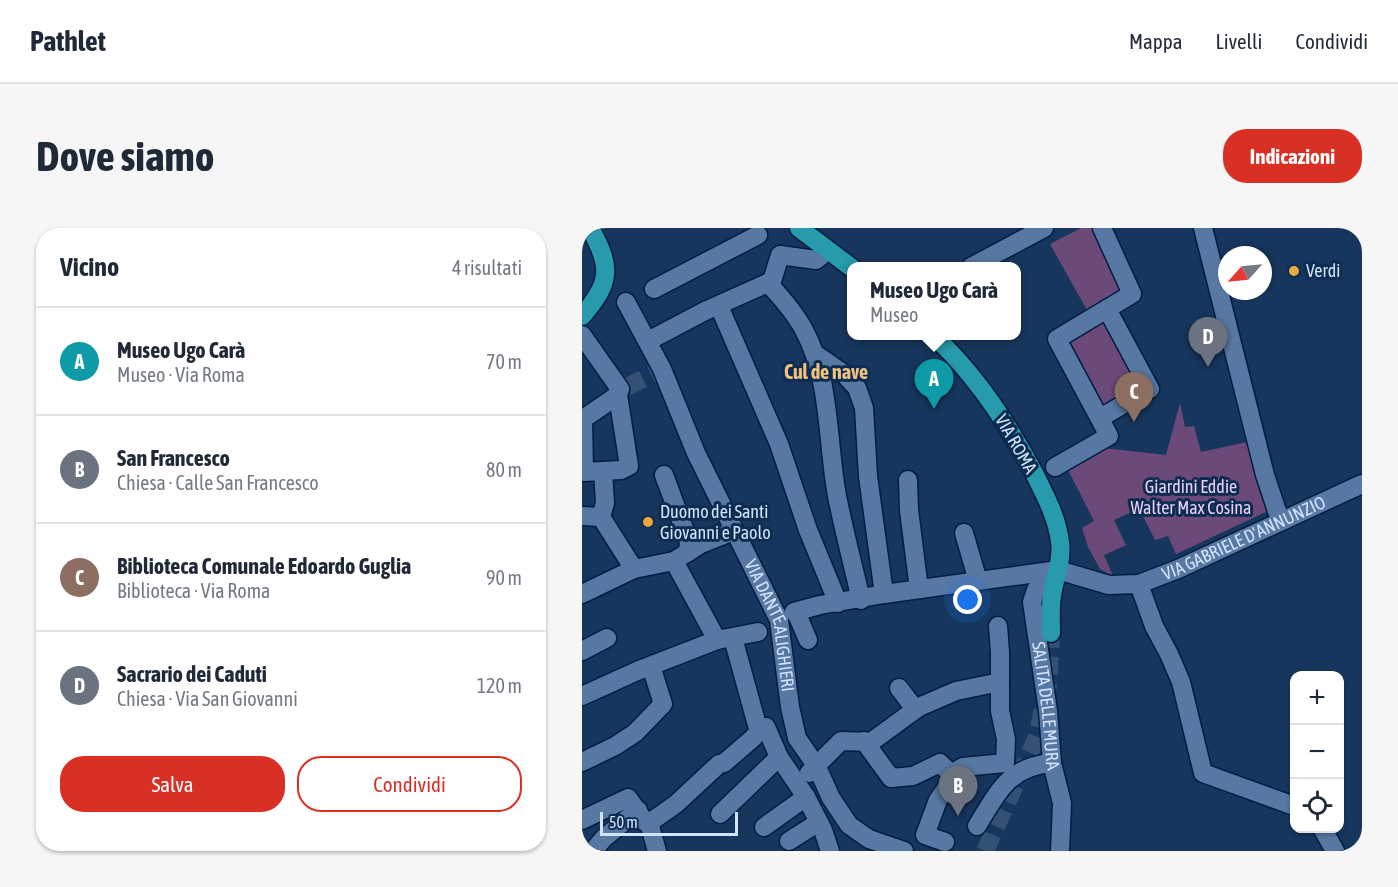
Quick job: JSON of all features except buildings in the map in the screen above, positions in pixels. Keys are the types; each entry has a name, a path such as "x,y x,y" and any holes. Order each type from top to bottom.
{"main road":[{"path":"582,316 602,289 607,274 600,249 590,228"},
{"path":"799,228 823,252 847,265"},
{"name":"VIA ROMA","path":"938,340 981,387 1002,417 1022,450 1052,512 1061,543 1052,596 1051,633"}],"street":[{"path":"980,262 1044,228"},
{"name":"VIA ROMA","path":"1055,467 1109,436 1056,339 1132,294 1102,228"},
{"path":"1203,228 1265,475 1280,520"},
{"path":"654,289 709,262 754,231 780,255 816,260 823,252"},
{"path":"648,341 705,311 770,282 780,255"},
{"path":"770,282 804,329 814,354 829,428 838,498 861,600"},
{"name":"VIA DANTE ALIGHIERI","path":"627,302 648,341 696,453 734,531 785,617 793,727 797,738 849,825 869,839 904,851"},
{"path":"719,306 780,444 808,530 838,603"},
{"path":"1100,418 1150,389 1107,309"},
{"path":"582,335 622,390 629,466 625,469 584,472 583,419 622,390"},
{"path":"814,354 844,374 857,388 864,408 868,476 884,594"},
{"path":"603,471 603,510 634,568"},
{"path":"664,475 688,550 760,728"},
{"path":"908,480 909,510 919,589"},
{"name":"VIA GABRIELE D'ANNUNZIO","path":"1131,584 1178,569 1362,484"},
{"path":"582,516 603,510"},
{"path":"582,594 634,568 688,550 734,531"},
{"path":"964,533 978,581"},
{"path":"808,640 785,617 820,605 1058,570 1109,585 1131,584 1169,654 1181,682 1203,773 1290,805"},
{"name":"SALITA DELLE MURA","path":"1058,570 1036,590 1032,602 1053,763 1062,802 1060,851"},
{"path":"945,842 925,835 938,800 949,782 963,767 1005,763 1006,739 1000,711 998,626"},
{"path":"582,696 651,666 725,639 758,633"},
{"path":"582,651 607,638"},
{"path":"583,761 615,746 635,733 663,704 651,666"},
{"path":"764,827 801,790 816,767 841,741 871,742 915,709 956,691 1000,682"},
{"path":"899,688 915,709"},
{"path":"593,851 604,838 644,816 676,804 719,764 724,763 753,738 760,728 766,727 779,757 819,822 826,849"},
{"path":"864,741 891,778 913,776 940,763 949,782"},
{"path":"720,814 779,757"},
{"path":"977,826 998,791 1015,774 1035,764 1053,763"},
{"path":"582,820 628,798 644,816 657,851"},
{"path":"789,841 819,822"},
{"path":"1325,833 1335,851"}],"green space":[{"path":"1081,228 1095,228 1123,292 1088,312 1050,244"},
{"path":"1107,320 1145,387 1106,409 1068,342"},
{"name":"Giardini Eddie Walter Max Cosina","path":"1180,403 1185,427 1194,426 1201,452 1247,442 1254,473 1268,511 1176,554 1168,536 1155,540 1143,516 1136,510 1114,520 1126,545 1104,555 1113,576 1100,569 1088,547 1082,528 1094,521 1067,468 1103,448 1166,455"}],"tunnel":[{"path":"627,387 658,371"},
{"path":"985,851 1037,737 1048,686 1051,633"}],"place":[{"name":"Verdi","path":"1294,271"},
{"name":"Sacrario dei Caduti","path":"1208,367"},
{"name":"Museo Ugo Carà","path":"934,409"},
{"name":"Biblioteca Comunale Edoardo Guglia","path":"1134,422"},
{"name":"Duomo dei Santi Giovanni e Paolo","path":"648,522"},
{"name":"San Francesco","path":"958,816"}],"district":[{"name":"Cul de nave","path":"826,372"}]}
